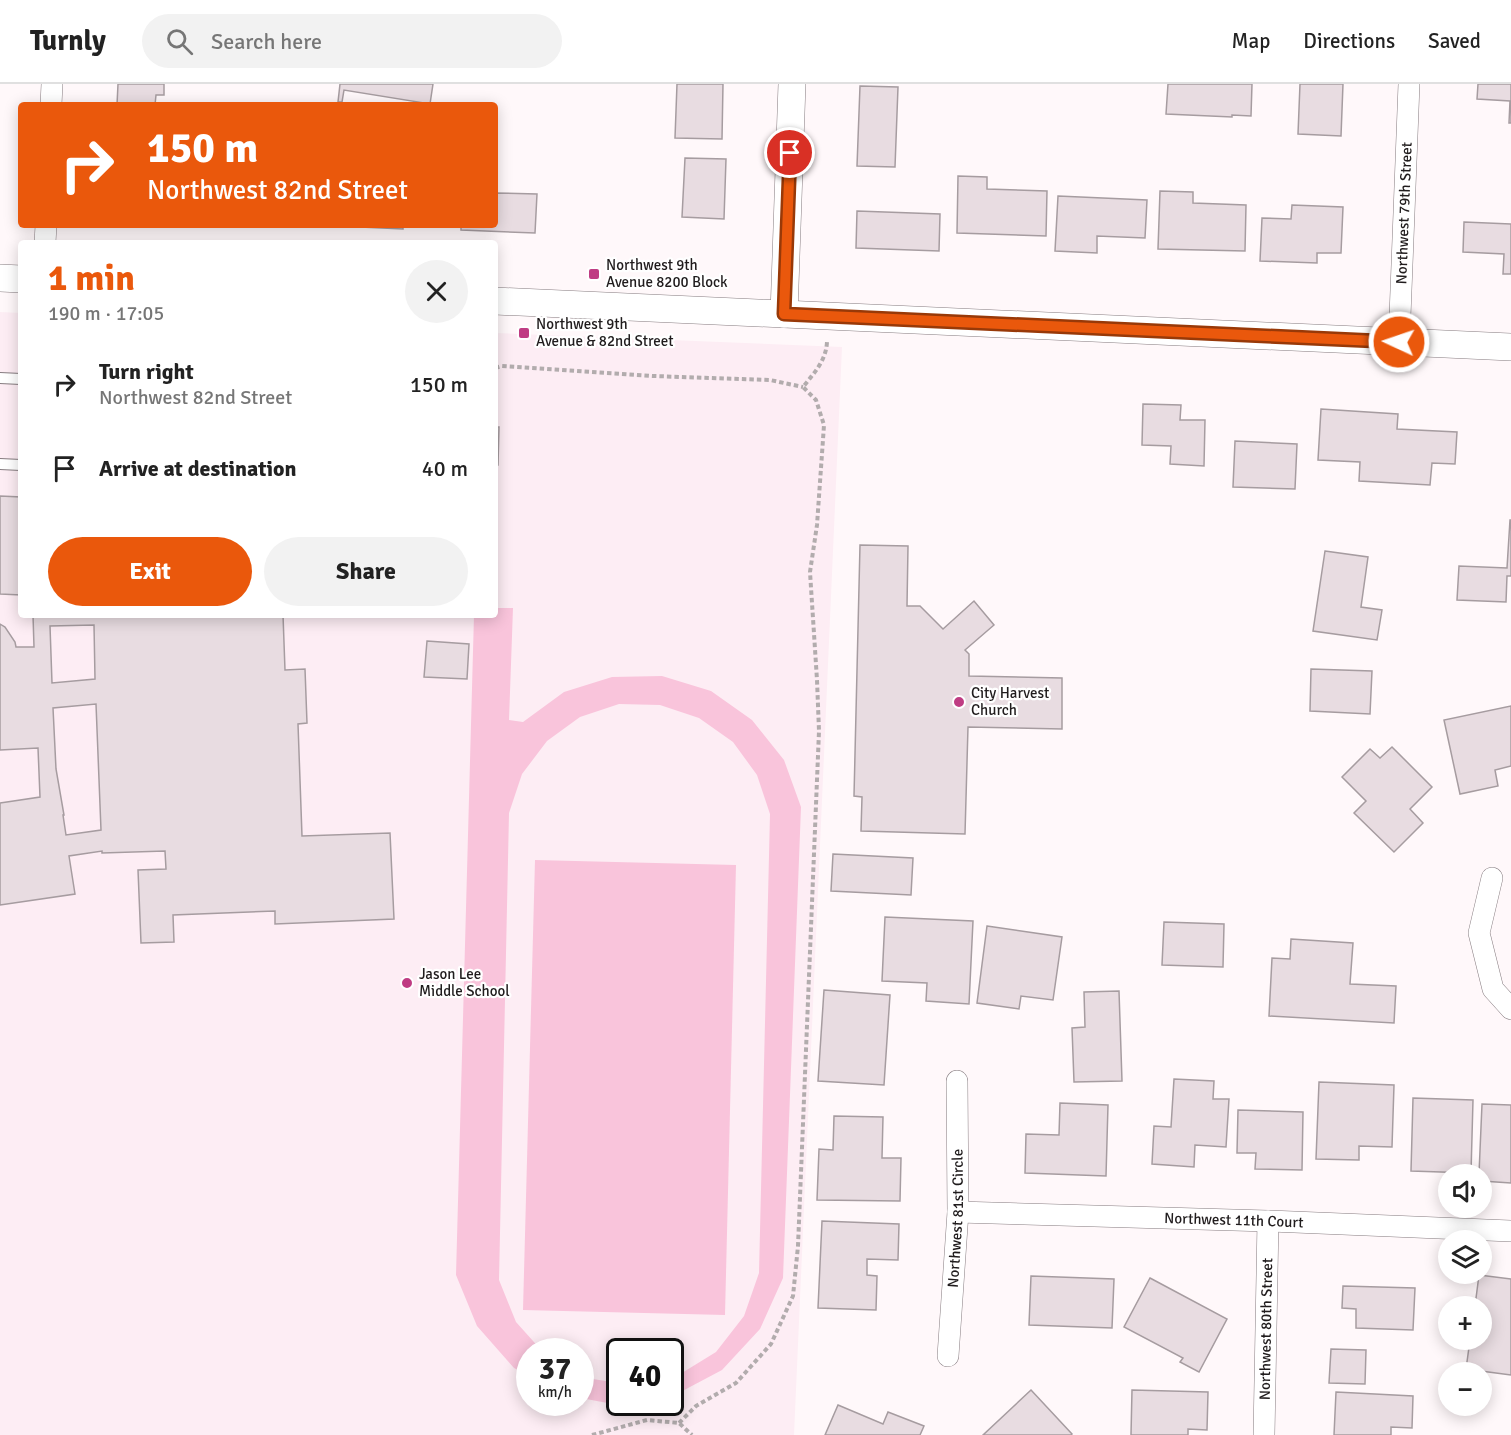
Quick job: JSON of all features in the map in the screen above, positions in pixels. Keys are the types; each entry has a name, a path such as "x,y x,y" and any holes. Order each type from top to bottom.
{"street":[{"path":"51,102 52,84"},
{"path":"784,314 792,84"},
{"name":"Northwest 79th Street","path":"1399,342 1409,84"},
{"path":"0,278 18,279"},
{"path":"498,301 1511,347"},
{"path":"1492,878 1479,933 1493,989 1511,1009"},
{"name":"Northwest 81st Circle","path":"948,1356 958,1212 957,1081"},
{"name":"Northwest 11th Court","path":"958,1212 1511,1231"},
{"name":"Northwest 80th Street","path":"1264,1435 1268,1221"}],"lane":[{"path":"0,378 18,379"},
{"path":"0,464 18,465"}],"path":[{"path":"803,387 821,364 827,349 829,316"},
{"path":"498,367 770,380 803,387 816,400 824,425 817,525 810,572 819,731 798,1246 793,1296 771,1344 736,1383 696,1406 678,1423"},
{"path":"592,1435 647,1420 678,1423 692,1435"}],"shaded area":[{"name":"Jason Lee Middle School","path":"0,312 18,313 18,618 498,618 498,333 842,347 794,1435 0,1435"},
{"path":"498,608 513,608 509,720 523,722 564,692 612,677 662,676 711,691 752,720 784,760 801,807 783,1278 760,1329 722,1370 684,1390 684,1372 716,1352 744,1316 759,1273 770,814 757,775 733,742 699,718 660,705 619,704 580,717 547,741 522,774 509,813 499,1280 516,1322 530,1338 516,1338 516,1369 477,1326 456,1275 474,618 498,618"},
{"path":"535,860 736,865 725,1315 523,1310"},
{"path":"594,1379 606,1381 606,1403 594,1400"}],"building":[{"path":"118,84 164,84 164,95 156,95 155,102 117,102"},
{"path":"340,84 433,84 430,102 344,90 342,102 338,102"},
{"path":"677,84 723,84 722,139 675,138"},
{"path":"1168,84 1252,84 1251,116 1166,114"},
{"path":"1300,84 1343,84 1341,136 1298,134"},
{"path":"1478,84 1511,84 1511,123 1509,123 1510,101 1477,99"},
{"path":"860,86 898,87 895,167 857,166"},
{"path":"685,158 726,159 724,219 682,217"},
{"path":"958,176 987,177 987,189 1047,191 1046,236 957,233"},
{"path":"1160,191 1193,192 1193,203 1246,205 1245,251 1158,249"},
{"path":"498,193 537,194 535,233 461,230 461,228 498,228"},
{"path":"1058,196 1147,200 1145,238 1097,236 1097,253 1055,251"},
{"path":"1292,205 1343,207 1341,253 1317,253 1317,263 1260,261 1262,218 1291,219"},
{"path":"857,211 940,214 939,251 856,248"},
{"path":"1464,222 1511,224 1511,274 1503,274 1504,254 1463,252"},
{"path":"1143,404 1181,405 1180,420 1205,420 1204,466 1170,464 1171,446 1142,445"},
{"path":"1321,409 1398,414 1397,429 1457,432 1455,464 1432,463 1430,485 1359,481 1360,462 1318,460"},
{"path":"1235,441 1297,444 1295,489 1233,487"},
{"path":"0,496 18,497 18,595 0,594"},
{"path":"1510,520 1511,576 1507,576 1506,602 1457,600 1459,566 1507,568"},
{"name":"City Harvest Church","path":"860,545 908,546 907,606 920,606 943,629 974,601 994,625 965,650 969,654 969,676 1062,678 1062,729 968,727 965,834 861,831 862,797 854,796"},
{"path":"1325,551 1368,557 1361,607 1382,610 1377,640 1313,631"},
{"path":"33,618 283,618 285,670 305,669 307,723 298,724 302,836 390,833 394,919 275,924 275,911 173,915 174,942 141,943 138,870 166,869 165,851 102,853 102,851 69,856 75,894 0,905 0,803 40,797 38,748 0,750 0,624 5,627 16,647 34,647","holes":["94,625 95,679 52,683 50,626","96,704 101,830 66,835 56,769 53,708"]},
{"path":"427,641 469,644 467,679 424,677"},
{"path":"1311,669 1372,671 1370,714 1310,711"},
{"path":"1511,706 1511,766 1495,770 1498,786 1460,794 1444,720"},
{"path":"1392,747 1432,787 1410,809 1423,823 1394,852 1354,813 1366,801 1342,777 1370,749 1380,758"},
{"path":"833,854 913,858 911,895 831,891"},
{"path":"885,917 973,921 969,1004 926,1001 927,983 882,981"},
{"path":"1164,922 1224,924 1223,967 1162,965"},
{"path":"987,926 1062,937 1053,1000 1021,996 1019,1009 977,1003"},
{"path":"1291,939 1353,943 1350,984 1396,986 1394,1023 1269,1016 1272,958 1290,959"},
{"path":"824,990 890,995 884,1085 818,1081"},
{"path":"1119,991 1122,1081 1074,1082 1072,1028 1085,1027 1084,992"},
{"path":"1174,1079 1214,1081 1213,1099 1229,1099 1226,1147 1195,1145 1194,1167 1152,1164 1154,1126 1171,1127"},
{"path":"1319,1082 1394,1085 1392,1147 1359,1146 1359,1160 1316,1159"},
{"path":"1413,1098 1473,1100 1471,1164 1438,1164 1438,1172 1411,1171"},
{"path":"1060,1103 1108,1105 1106,1176 1025,1173 1026,1134 1059,1135"},
{"path":"1482,1104 1511,1105 1511,1183 1492,1182 1492,1164 1479,1164"},
{"path":"1238,1110 1303,1112 1302,1170 1255,1169 1256,1153 1237,1153"},
{"path":"834,1116 883,1117 882,1158 901,1158 900,1201 817,1200 819,1149 833,1150"},
{"path":"822,1221 899,1224 898,1260 867,1259 867,1275 877,1276 876,1310 818,1308"},
{"path":"1031,1276 1114,1279 1112,1328 1029,1325"},
{"path":"1492,1277 1511,1279 1511,1375 1492,1372 1492,1362 1467,1362 1469,1350 1492,1350 1492,1296 1476,1296 1478,1284 1492,1284"},
{"path":"1150,1278 1227,1319 1199,1372 1180,1362 1183,1358 1124,1327"},
{"path":"1343,1286 1415,1288 1413,1330 1356,1328 1356,1309 1342,1308"},
{"path":"1331,1349 1366,1350 1365,1384 1329,1383"},
{"path":"1031,1390 1071,1435 983,1435"},
{"path":"1132,1390 1208,1392 1207,1430 1188,1429 1188,1435 1131,1435"},
{"path":"1336,1392 1413,1396 1412,1428 1391,1427 1391,1435 1334,1435"},
{"path":"838,1405 883,1424 888,1412 924,1426 920,1435 825,1435"}],"place":[{"name":"Northwest 9th Avenue 8200 Block","path":"594,274"},
{"name":"Northwest 9th Avenue & 82nd Street","path":"524,333"},
{"name":"City Harvest Church","path":"959,702"},
{"name":"Jason Lee Middle School","path":"407,983"}],"route":[{"path":"790,153 784,314 1399,342"}]}
